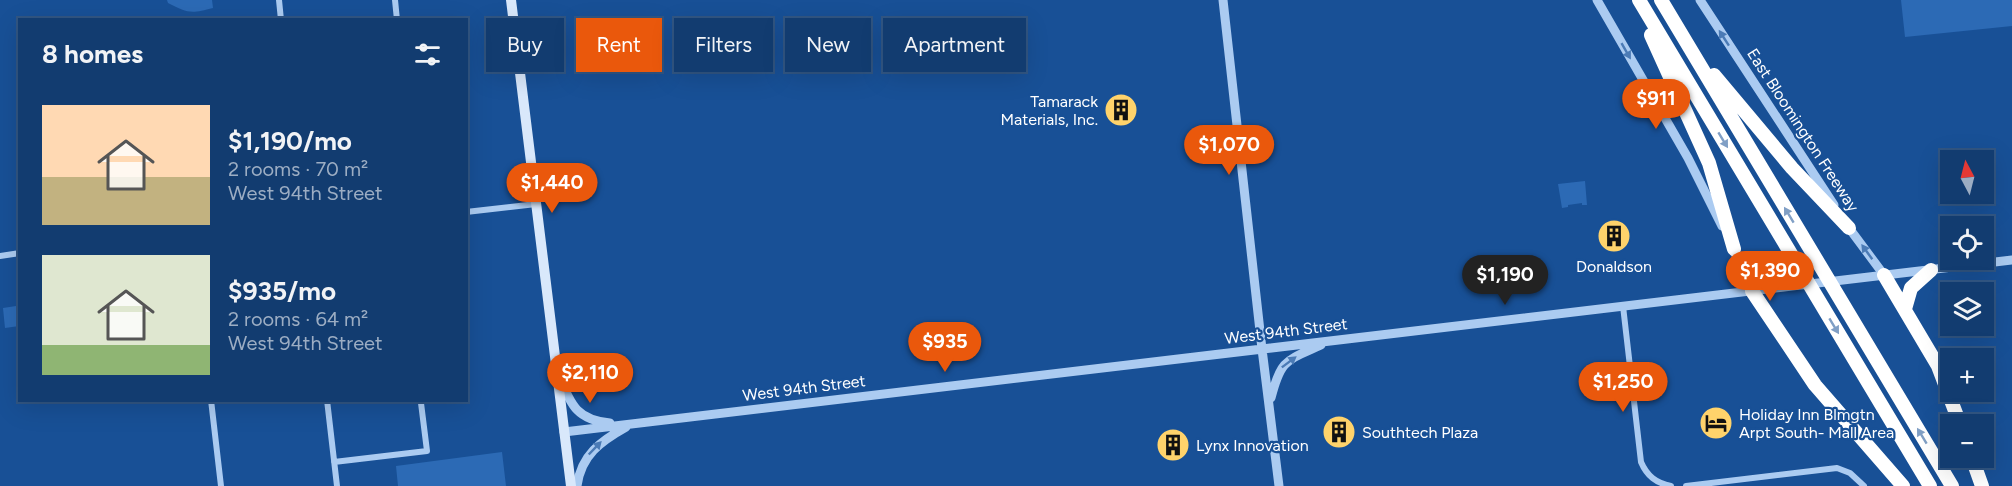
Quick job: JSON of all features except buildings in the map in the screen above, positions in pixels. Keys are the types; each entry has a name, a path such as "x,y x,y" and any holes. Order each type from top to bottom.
{"highway":[{"path":"1637,0 1709,164 1734,249"},
{"path":"1637,0 1930,486"},
{"path":"1661,0 1952,486"},
{"path":"1688,44 1792,168 1849,228"},
{"path":"1905,309 1911,288 1931,270"},
{"path":"1884,275 1938,366 1956,414"},
{"path":"1752,291 1815,385 1903,486"},
{"path":"1976,468 1982,486"}],"main road":[{"path":"511,0 571,486"}],"street":[{"path":"280,0 281,18"},
{"path":"394,0 397,18"},
{"path":"1223,0 1262,349 1280,486"},
{"path":"1598,0 1688,158 1734,249 1752,291"},
{"name":"East Bloomington Freeway","path":"1700,0 1849,228 1884,275"},
{"path":"468,212 536,204"},
{"path":"0,256 18,253"},
{"name":"West 94th Street","path":"564,432 2012,260"},
{"path":"1623,306 1641,462 1653,480 1671,486"},
{"path":"1269,403 1277,375 1283,365 1296,356 1330,341"},
{"path":"558,371 568,398 581,414 597,422 631,424"},
{"path":"211,402 221,486"},
{"path":"327,402 337,486"},
{"path":"334,462 427,451 421,403"},
{"path":"577,486 581,469 592,450 608,437 631,424"},
{"path":"1686,486 1829,468 1850,472 1864,486"}],"shaded area":[{"path":"167,0 212,0 213,8 189,12 168,3"},
{"path":"1901,0 2012,0 2012,26 1905,37"},
{"path":"1585,181 1587,205 1582,205 1582,203 1562,208 1558,184"},
{"path":"16,306 18,326 5,328 3,308"},
{"path":"502,452 506,486 398,486 396,466"}],"place":[{"name":"Tamarack Materials, Inc.","path":"1121,110"},
{"name":"Donaldson","path":"1614,236"},
{"name":"Holiday Inn Blmgtn Arpt South- Mall Area","path":"1716,423"},
{"name":"Southtech Plaza","path":"1339,432"},
{"name":"Lynx Innovation","path":"1173,445"}]}
